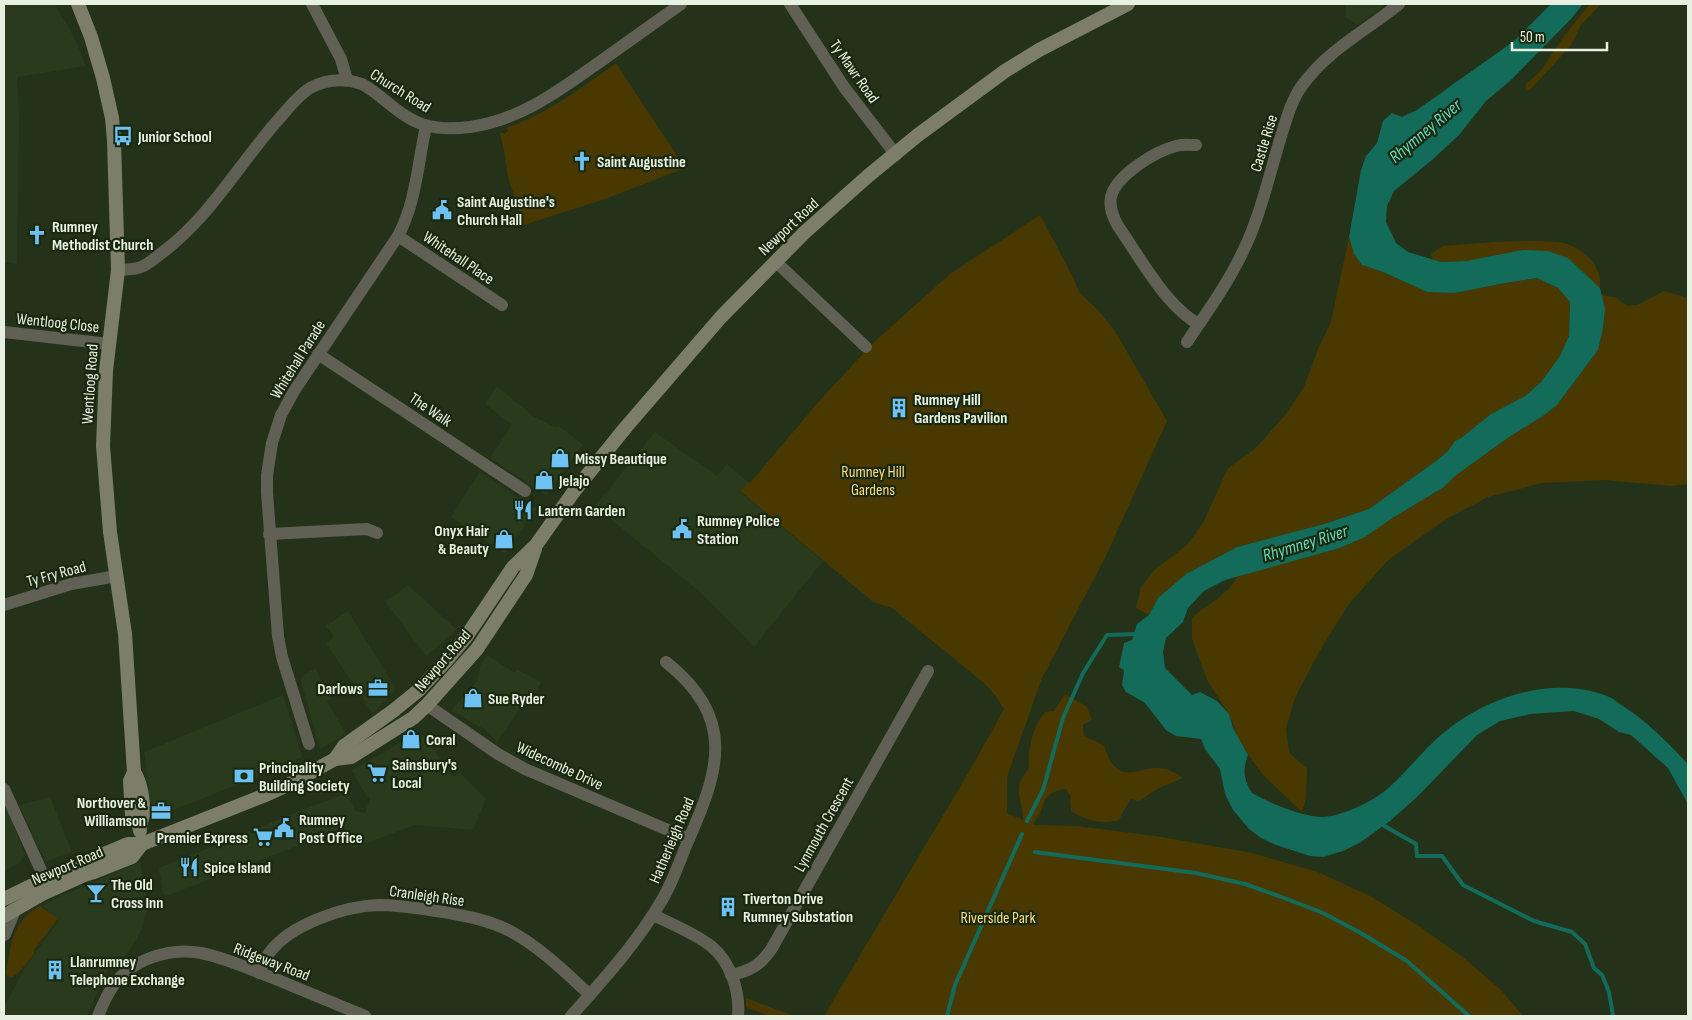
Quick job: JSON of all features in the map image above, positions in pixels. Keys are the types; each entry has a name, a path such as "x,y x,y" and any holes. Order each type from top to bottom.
{"main road":[{"name":"Wentloog Road","path":"78,4 91,37 112,118 116,181 118,270 109,344 103,446 110,532 125,634 134,772 130,780 132,815 139,826 142,844"},
{"name":"Newport Road","path":"336,759 344,746 393,712 433,675 466,637 513,567 536,546 575,490 693,347 775,261 839,201 943,116 1012,66 1061,38 1128,4"},
{"name":"Newport Road","path":"4,899 45,879 128,844 142,844 270,793 336,759 351,757 400,727 427,705 466,662 526,575 536,546"},
{"name":"Newport Road","path":"9,913 44,893 84,875 132,857 142,844"}],"street":[{"path":"312,4 341,59 347,80"},
{"name":"Church Road","path":"118,270 141,267 174,244 190,230 204,215 270,130 303,93 320,83 347,80 362,84 370,88 402,114 426,126 448,128 484,125 508,118 551,97 681,4"},
{"name":"Ty Mawr Road","path":"790,4 844,87 896,154"},
{"name":"Castle Rise","path":"1186,342 1226,283 1247,243 1286,120 1299,90 1328,56 1399,4"},
{"name":"Whitehall Parade","path":"309,744 280,646 269,534 267,475 272,443 288,402 318,354 398,236 408,213 426,126"},
{"path":"1196,145 1177,146 1160,152 1130,171 1116,185 1111,196 1111,206 1112,216 1118,226 1171,303 1199,324"},
{"name":"Whitehall Place","path":"398,236 502,305"},
{"path":"775,261 866,347"},
{"name":"Wentloog Close","path":"4,332 109,344"},
{"name":"The Walk","path":"318,354 525,491"},
{"path":"269,534 368,529 377,533"},
{"name":"Ty Fry Road","path":"4,605 70,584 116,576"},
{"name":"Hatherleigh Road","path":"572,1016 623,958 664,898 707,798 713,778 716,748 711,723 701,698 682,674 666,662"},
{"name":"Lynmouth Crescent","path":"731,976 753,968 764,960 772,948 928,671"},
{"name":"Widecombe Drive","path":"427,705 498,754 525,769 689,839"},
{"path":"4,789 45,879"},
{"name":"Cranleigh Rise","path":"259,973 270,952 285,938 301,928 347,910 377,905 394,905 464,916 508,930 536,948 590,995"},
{"path":"4,934 9,913"},
{"path":"653,914 713,947 723,959 731,976 739,1002 738,1016"},
{"name":"Ridgeway Road","path":"98,1016 108,994 122,976 143,961 163,954 199,953 229,961 365,1016"}],"shaded area":[{"path":"4,4 55,4 76,41 86,66 17,77 19,115 17,264 4,262"},
{"path":"1345,4 1386,4 1357,25 1346,17"},
{"path":"497,386 533,416 555,427 559,426 583,445 546,495 490,458 512,425 485,404"},
{"path":"655,432 717,476 727,464 748,482 740,492 823,561 754,647 702,594 595,506"},
{"path":"480,472 536,509 505,554 451,517"},
{"path":"408,585 456,629 453,634 426,656 385,601"},
{"path":"348,611 396,689 373,714 326,643 334,637 326,626"},
{"path":"488,653 489,656 515,673 517,670 541,682 537,690 534,689 496,743 493,737 484,729 451,711 477,681 480,666"},
{"path":"315,668 331,699 327,701 346,734 320,749 300,678"},
{"path":"283,695 302,757 262,775 152,817 144,752"},
{"path":"421,732 453,777 460,773 486,799 473,830 414,825 352,849 344,828 166,896 163,894 159,868 310,807 347,793 356,811 365,813 370,798 366,796 352,770 390,749 413,733 415,736"},
{"path":"50,797 72,852 46,862 19,805"},
{"path":"8,812 25,854 18,864 4,871 4,815"},
{"path":"140,862 148,905 142,929 131,949 122,959 108,969 87,1016 5,1016 4,1007 26,966 59,920 42,906"}],"green space":[{"path":"1590,4 1601,4 1581,25 1571,45 1531,89 1525,91 1526,84 1540,72 1564,36"},
{"path":"616,63 685,168 608,198 524,225 508,177 501,132 505,134 508,130 506,128 537,115 564,100"},
{"name":"Riverside Park","path":"1040,215 1079,292 1099,311 1115,331 1167,421 1105,558 1042,678 1007,777 1007,813 1023,820 1019,788 1023,776 1029,768 1029,753 1034,731 1045,712 1054,711 1065,694 1087,707 1092,720 1083,725 1084,736 1104,745 1112,763 1119,770 1131,772 1162,768 1183,778 1157,789 1139,801 1130,799 1119,820 1107,822 1094,821 1071,811 1070,795 1066,789 1056,791 1049,795 1033,825 1077,826 1162,837 1252,853 1318,872 1370,896 1422,928 1465,959 1501,990 1523,1016 824,1016 973,765 1004,709 985,684 892,608 873,602 740,491 748,482 750,483 821,399 874,342 950,274"},
{"path":"1349,237 1354,254 1362,265 1411,285 1455,293 1537,278 1558,288 1570,301 1569,336 1560,357 1541,382 1525,396 1491,414 1455,441 1448,451 1436,461 1369,509 1324,524 1237,547 1186,574 1158,598 1149,615 1136,608 1141,587 1153,571 1187,545 1204,521 1228,468 1255,449 1286,414 1304,387 1318,349 1331,322"},
{"path":"1530,241 1559,242 1575,247 1594,264 1600,279 1600,288 1588,278 1487,258 1441,262 1433,260 1431,254 1443,246"},
{"path":"1664,291 1688,298 1688,484 1671,486 1604,480 1542,483 1488,497 1448,518 1388,560 1348,605 1319,652 1295,698 1286,728 1289,753 1307,768 1306,798 1302,812 1263,775 1240,743 1229,714 1207,680 1192,639 1192,618 1223,594 1238,576 1340,548 1365,537 1444,487 1455,476 1557,405 1598,350 1605,309 1601,295 1617,298 1627,306 1637,305"},
{"path":"40,906 58,919 34,950 34,954 12,978 6,975 14,935 23,919"},
{"path":"746,998 794,1016 769,1016 746,1007"}],"water":[{"name":"Rhymney River","path":"1551,4 1583,4 1571,19 1510,81 1486,101 1459,135 1394,191 1387,206 1386,222 1396,243 1408,252 1441,262 1466,261 1523,250 1548,251 1568,258 1600,288 1605,309 1598,350 1557,405 1455,476 1444,487 1365,537 1340,548 1225,580 1204,591 1188,608 1183,622 1166,638 1163,652 1165,668 1192,695 1200,692 1217,701 1229,714 1233,728 1248,755 1245,775 1252,793 1276,805 1302,814 1327,817 1364,804 1386,790 1442,734 1459,721 1499,700 1520,693 1564,688 1586,690 1609,697 1632,712 1657,733 1688,764 1688,804 1668,768 1631,735 1619,732 1599,719 1574,711 1530,714 1500,721 1477,735 1418,796 1390,821 1361,842 1343,851 1323,857 1310,856 1276,845 1261,838 1249,829 1233,810 1225,794 1220,769 1205,749 1201,739 1176,736 1166,730 1145,703 1126,692 1122,685 1124,670 1119,667 1124,643 1132,640 1137,624 1149,615 1158,598 1186,574 1237,547 1324,524 1369,509 1436,461 1448,451 1455,441 1491,414 1525,396 1541,382 1560,356 1569,336 1570,302 1558,288 1537,278 1455,293 1427,292 1383,272 1362,265 1354,254 1349,237 1361,170 1366,156 1377,143 1383,121 1392,113 1402,117 1417,110 1514,41"}],"waterway":[{"path":"1027,821 1043,790 1063,718 1083,673 1107,635 1137,634"},
{"path":"1381,824 1416,844 1417,856 1442,856 1463,885 1534,921 1572,932 1585,944 1594,968 1602,975 1609,992 1613,1016"},
{"path":"947,1016 955,985 1022,834"},
{"path":"1035,852 1196,873 1245,884 1279,896 1323,913 1407,961 1469,1016"}],"place":[{"name":"Junior School","path":"123,136"},
{"name":"Saint Augustine","path":"582,161"},
{"name":"Saint Augustine's Church Hall","path":"442,210"},
{"name":"Rumney Methodist Church","path":"37,235"},
{"name":"Rumney Hill Gardens Pavilion","path":"899,408"},
{"name":"Missy Beautique","path":"560,458"},
{"name":"Jelajo","path":"544,480"},
{"name":"Lantern Garden","path":"523,510"},
{"name":"Rumney Police Station","path":"682,529"},
{"name":"Onyx Hair & Beauty","path":"504,539"},
{"name":"Darlows","path":"378,688"},
{"name":"Sue Ryder","path":"473,698"},
{"name":"Coral","path":"411,739"},
{"name":"Sainsbury's Local","path":"377,773"},
{"name":"Principality Building Society","path":"244,776"},
{"name":"Northover & Williamson","path":"161,811"},
{"name":"Rumney Post Office","path":"284,828"},
{"name":"Premier Express","path":"263,837"},
{"name":"Spice Island","path":"189,867"},
{"name":"The Old Cross Inn","path":"96,893"},
{"name":"Tiverton Drive Rumney Substation","path":"728,907"},
{"name":"Llanrumney Telephone Exchange","path":"55,970"}],"park label":[{"name":"Rumney Hill Gardens","path":"873,480"}]}
